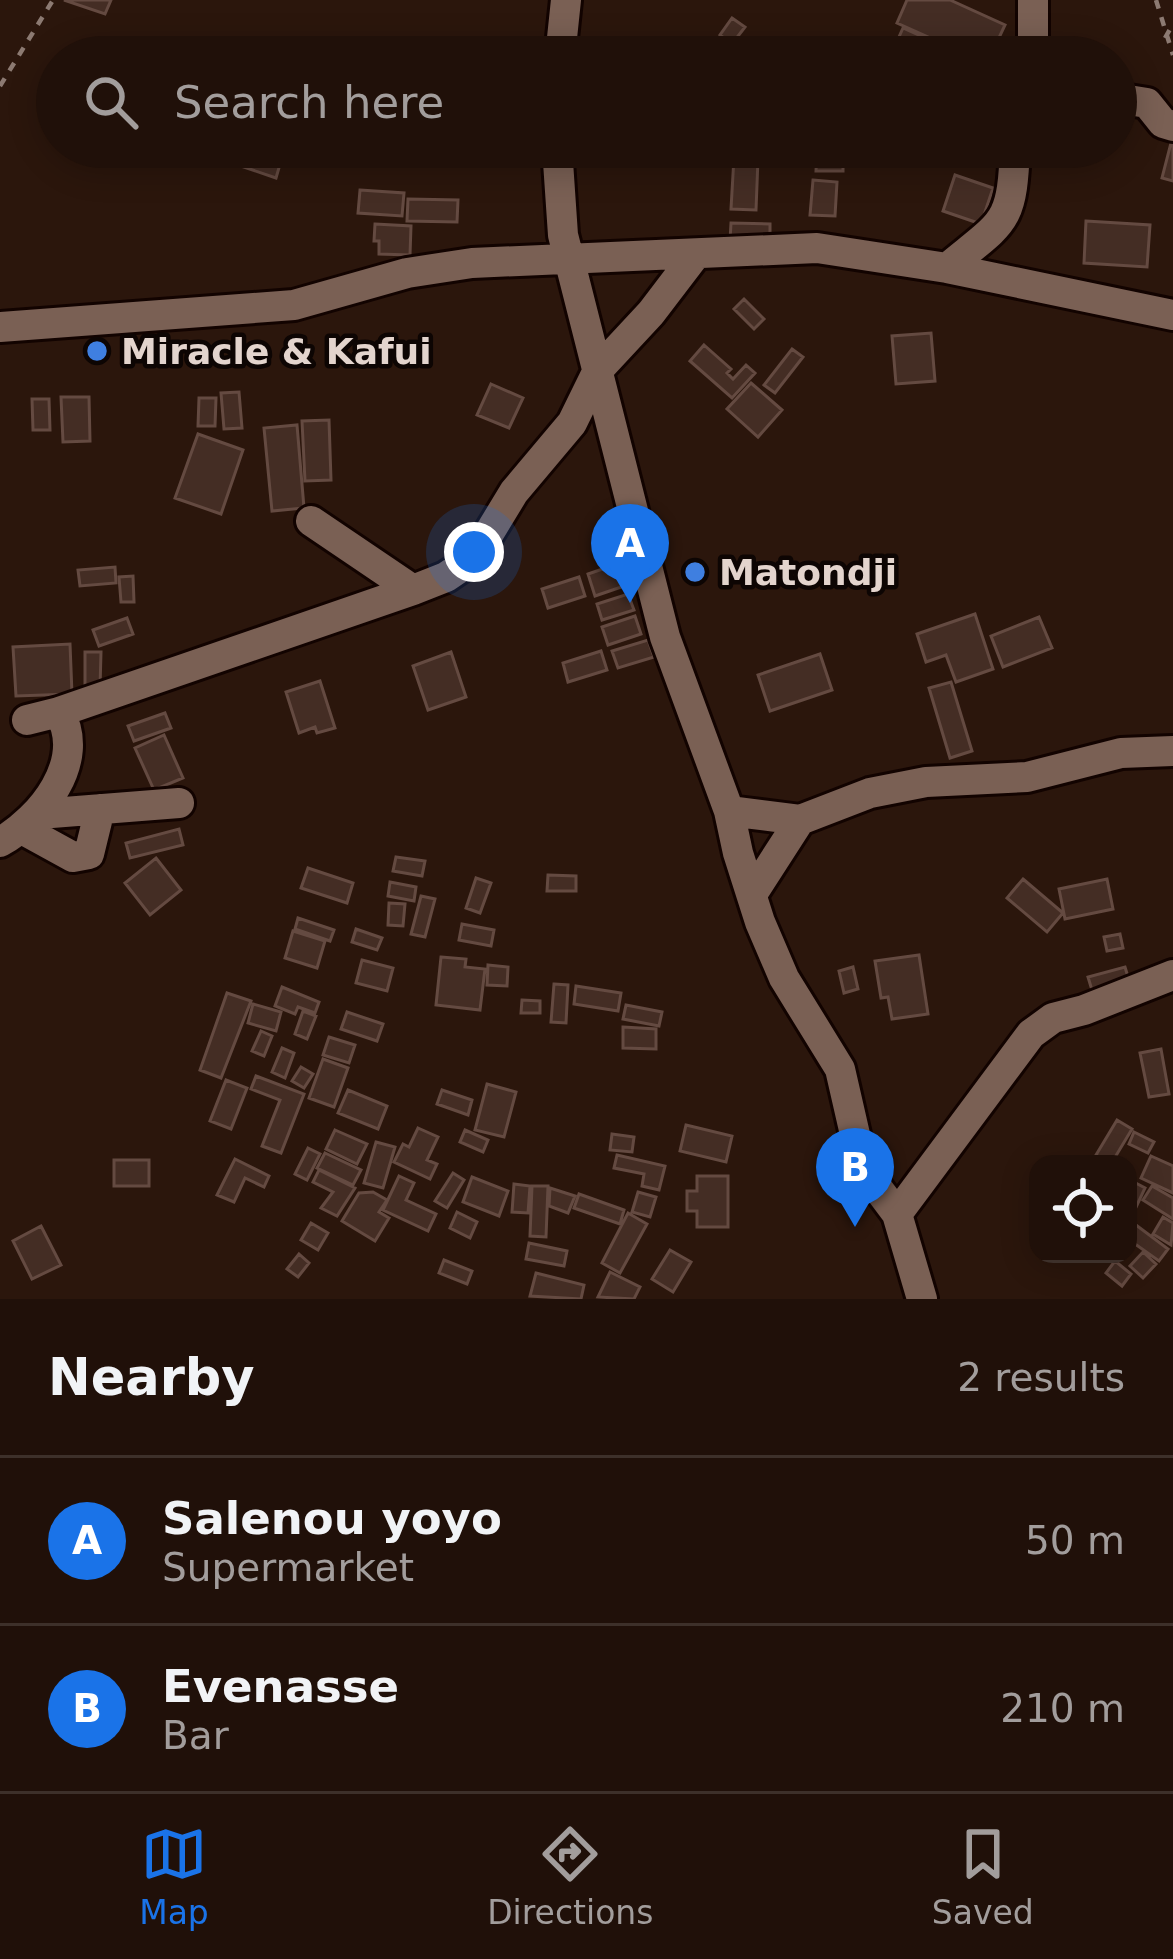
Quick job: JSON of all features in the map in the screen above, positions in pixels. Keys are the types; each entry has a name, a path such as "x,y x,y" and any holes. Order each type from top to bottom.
{"street":[{"path":"562,36 566,0"},
{"path":"1033,0 1034,36"},
{"path":"1137,101 1148,103 1163,124 1173,126"},
{"path":"558,168 563,235 665,637 729,811 760,922 784,978 840,1069 859,1152 869,1178 897,1214 922,1299"},
{"path":"947,268 998,226 1013,202 1014,168"},
{"path":"0,327 294,304 407,273 472,263 817,248 947,268 1173,315"},
{"path":"27,719 412,590 446,577 474,558 514,492 572,423 598,370 651,313 696,254"},
{"path":"311,521 412,590"},
{"path":"21,829 60,777 67,736 59,712"},
{"path":"729,811 800,820 869,794 926,782 1027,777 1121,754 1173,751"},
{"path":"21,829 100,809 179,803"},
{"path":"21,829 82,857 88,854 100,809"},
{"path":"753,893 800,820"},
{"path":"897,1214 1031,1034 1053,1018 1173,975"}],"path":[{"path":"0,86 52,0"},
{"path":"1156,0 1173,55"},
{"path":"1165,38 1173,24"}],"building":[{"path":"64,0 111,0 105,14"},
{"path":"907,0 950,0 1005,25 1000,36 926,36 897,23"},
{"path":"732,18 745,27 738,36 720,35"},
{"path":"1173,144 1173,181 1162,178"},
{"path":"247,168 279,168 276,178"},
{"path":"733,168 758,168 756,210 731,209"},
{"path":"955,175 993,188 981,224 943,211"},
{"path":"813,180 837,182 835,216 810,215"},
{"path":"360,190 404,193 402,216 358,213"},
{"path":"408,199 458,200 457,222 407,221"},
{"path":"1086,221 1150,225 1147,267 1084,263"},
{"path":"731,223 770,224 770,243 730,241"},
{"path":"375,224 411,226 410,255 379,254"},
{"path":"744,299 764,319 754,329 734,309"},
{"path":"931,333 935,381 896,384 892,336"},
{"path":"704,345 731,369 727,373 733,379 746,365 755,373 732,398 690,361"},
{"path":"792,349 803,357 775,393 764,385"},
{"path":"751,383 782,410 758,437 727,409"},
{"path":"491,384 523,398 509,428 477,415"},
{"path":"239,392 242,428 224,429 221,393"},
{"path":"61,397 89,397 90,441 63,442"},
{"path":"199,398 216,398 215,426 198,426"},
{"path":"32,399 49,399 50,430 33,430"},
{"path":"329,420 331,480 305,481 302,421"},
{"path":"297,425 304,508 272,511 264,428"},
{"path":"198,434 243,450 221,514 175,498"},
{"path":"623,562 630,584 595,596 588,574"},
{"path":"115,567 116,583 80,586 78,570"},
{"path":"133,576 134,602 121,602 119,577"},
{"path":"579,577 585,596 548,608 542,589"},
{"path":"628,594 634,610 602,620 597,604"},
{"path":"975,614 993,669 956,682 946,655 926,662 917,634"},
{"path":"635,616 641,634 608,645 602,627"},
{"path":"1039,617 1052,648 1003,667 991,636"},
{"path":"127,618 133,634 99,646 93,630"},
{"path":"648,640 654,657 618,668 612,651"},
{"path":"70,644 72,694 16,696 13,647"},
{"path":"601,651 607,670 568,682 563,663"},
{"path":"85,652 101,652 100,688 85,688"},
{"path":"451,652 466,697 428,710 413,666"},
{"path":"820,654 832,690 770,711 758,675"},
{"path":"320,681 335,728 317,733 315,727 299,733 286,692"},
{"path":"951,682 972,751 950,758 929,688"},
{"path":"165,713 171,728 134,741 128,726"},
{"path":"164,735 183,778 154,790 135,748"},
{"path":"179,829 183,845 130,858 126,843"},
{"path":"396,857 425,861 422,876 393,871"},
{"path":"156,858 181,890 150,915 125,883"},
{"path":"308,868 353,883 347,903 301,888"},
{"path":"548,875 576,876 576,891 547,891"},
{"path":"476,878 491,883 480,913 466,908"},
{"path":"1023,879 1063,913 1047,932 1007,898"},
{"path":"1107,879 1113,909 1065,919 1059,889"},
{"path":"390,882 416,887 414,901 388,896"},
{"path":"421,896 435,899 425,937 411,934"},
{"path":"389,903 405,904 403,926 388,925"},
{"path":"298,918 334,930 330,941 295,929"},
{"path":"462,924 494,930 491,946 459,940"},
{"path":"356,929 382,938 377,950 352,942"},
{"path":"293,931 325,941 317,968 285,958"},
{"path":"1120,934 1123,948 1107,951 1104,937"},
{"path":"919,955 928,1014 892,1019 888,997 881,998 875,961"},
{"path":"441,957 466,959 465,967 485,969 480,1010 436,1005"},
{"path":"362,960 393,968 387,991 356,983"},
{"path":"488,965 508,967 507,986 487,985"},
{"path":"853,967 858,989 844,993 839,971"},
{"path":"1125,967 1131,987 1094,997 1088,977"},
{"path":"554,984 568,985 566,1023 551,1022"},
{"path":"576,986 621,993 618,1011 574,1004"},
{"path":"282,987 319,1002 315,1013 298,1007 295,1014 275,1006"},
{"path":"227,993 251,1001 221,1078 200,1070"},
{"path":"522,1000 540,1001 540,1013 521,1013"},
{"path":"253,1004 281,1012 276,1031 248,1023"},
{"path":"626,1005 662,1012 659,1026 623,1019"},
{"path":"303,1011 316,1016 307,1039 295,1034"},
{"path":"347,1012 383,1024 377,1041 341,1029"},
{"path":"623,1027 656,1029 656,1049 623,1048"},
{"path":"261,1031 272,1036 264,1056 252,1051"},
{"path":"329,1037 355,1045 349,1063 323,1055"},
{"path":"282,1048 294,1053 285,1078 272,1072"},
{"path":"1161,1049 1169,1094 1149,1097 1140,1053"},
{"path":"323,1059 348,1068 334,1107 309,1098"},
{"path":"301,1067 313,1074 304,1088 292,1081"},
{"path":"256,1076 304,1094 281,1153 262,1146 280,1100 251,1089"},
{"path":"226,1080 247,1088 231,1129 210,1121"},
{"path":"487,1084 516,1092 504,1137 475,1130"},
{"path":"348,1090 387,1106 378,1129 338,1113"},
{"path":"442,1090 472,1100 468,1115 437,1104"},
{"path":"1117,1120 1132,1129 1116,1155 1096,1155"},
{"path":"686,1125 732,1136 726,1162 680,1151"},
{"path":"418,1128 438,1137 427,1160 437,1164 430,1179 394,1162 403,1144 409,1147"},
{"path":"335,1130 367,1144 357,1164 326,1149"},
{"path":"465,1130 488,1140 483,1152 460,1142"},
{"path":"1134,1132 1154,1142 1148,1153 1129,1144"},
{"path":"612,1134 634,1137 632,1152 610,1150"},
{"path":"376,1142 395,1147 383,1188 364,1183"},
{"path":"308,1148 320,1154 307,1180 295,1174"},
{"path":"325,1153 361,1170 353,1185 317,1168"},
{"path":"617,1155 665,1166 659,1190 642,1186 644,1174 614,1168"},
{"path":"1151,1156 1173,1166 1173,1193 1141,1178"},
{"path":"235,1159 269,1176 264,1187 245,1178 234,1202 217,1195"},
{"path":"114,1160 149,1160 149,1186 114,1186"},
{"path":"319,1170 355,1188 337,1216 321,1208 333,1192 313,1182"},
{"path":"453,1173 464,1180 447,1208 435,1201"},
{"path":"399,1176 414,1183 406,1200 436,1214 428,1231 383,1210"},
{"path":"697,1176 728,1176 728,1227 697,1227 697,1211 687,1211 687,1191 697,1191"},
{"path":"472,1177 508,1191 499,1216 463,1202"},
{"path":"514,1184 530,1186 528,1213 512,1212"},
{"path":"532,1186 548,1186 546,1237 530,1236"},
{"path":"1152,1186 1173,1198 1173,1219 1143,1200"},
{"path":"550,1188 575,1196 568,1213 549,1206"},
{"path":"373,1192 387,1200 379,1212 389,1218 375,1241 342,1221 359,1193"},
{"path":"638,1192 656,1197 650,1217 632,1212"},
{"path":"579,1194 624,1210 620,1224 574,1208"},
{"path":"457,1212 477,1222 470,1238 450,1228"},
{"path":"628,1213 647,1224 620,1273 602,1263"},
{"path":"1163,1217 1173,1223 1171,1245 1153,1234"},
{"path":"311,1223 328,1233 318,1250 301,1240"},
{"path":"41,1226 61,1265 32,1279 13,1241"},
{"path":"1137,1226 1168,1249 1159,1261 1137,1245"},
{"path":"529,1243 567,1251 564,1266 526,1259"},
{"path":"670,1250 691,1262 673,1292 652,1279"},
{"path":"1143,1252 1156,1264 1143,1278 1130,1266"},
{"path":"299,1254 309,1263 298,1277 287,1269"},
{"path":"444,1260 472,1271 467,1284 439,1273"},
{"path":"1117,1263 1131,1274 1122,1286 1106,1273"},
{"path":"610,1272 640,1287 634,1299 598,1297"},
{"path":"536,1273 584,1285 581,1299 530,1296"}],"place":[{"name":"Miracle & Kafui","path":"97,351"},
{"name":"Matondji","path":"695,572"},
{"name":"Salenou yoyo","path":"630,603"},
{"name":"Evenasse","path":"855,1227"}]}
